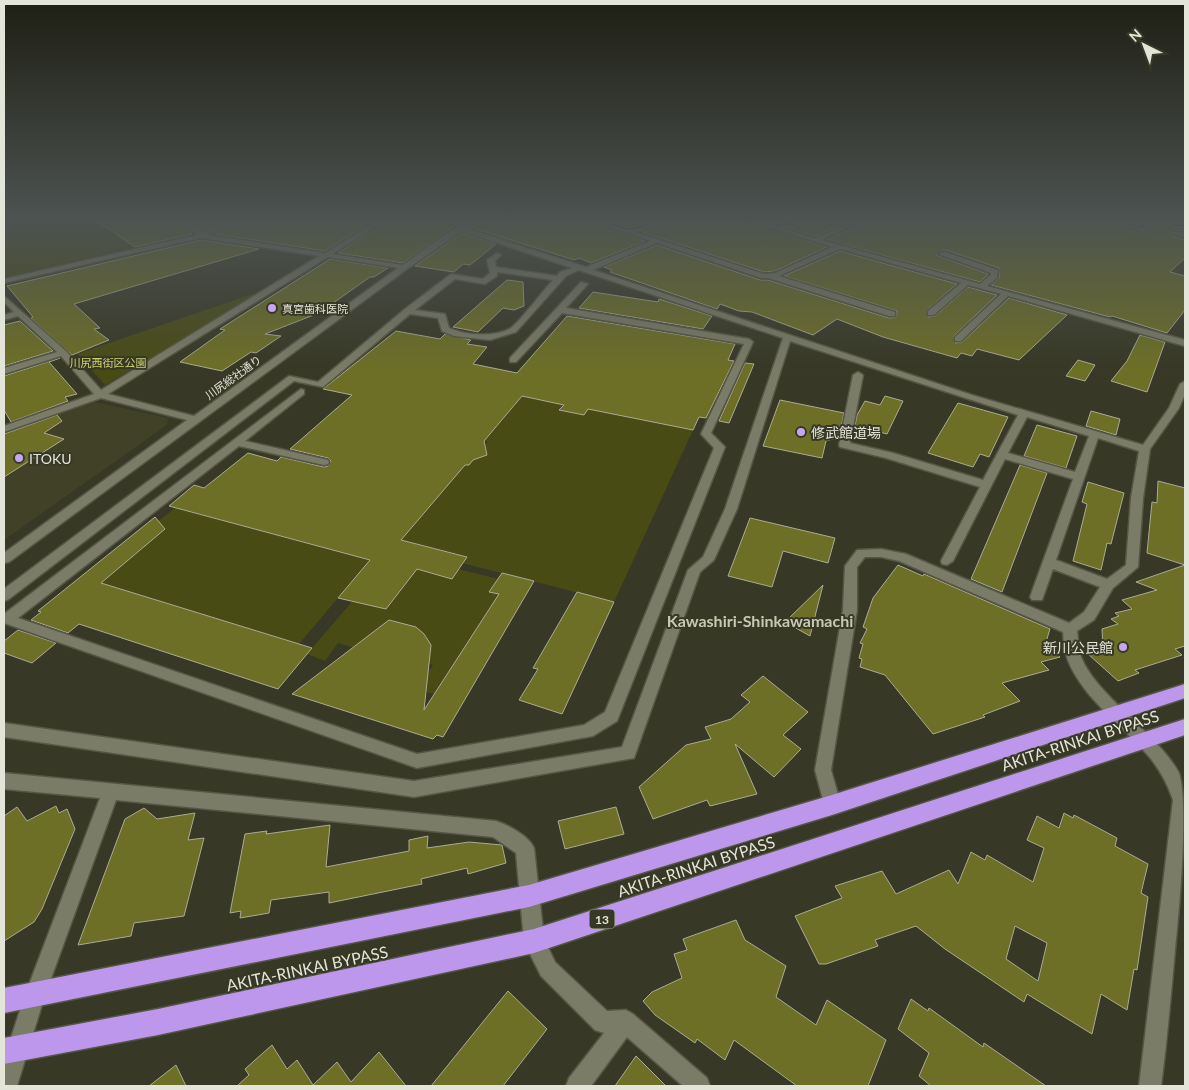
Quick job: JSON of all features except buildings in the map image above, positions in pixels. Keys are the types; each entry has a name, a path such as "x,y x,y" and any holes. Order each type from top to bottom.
{"highway":[{"name":"AKITA-RINKAI BYPASS","path":"4,1001 529,896 832,804 1185,691"},
{"name":"AKITA-RINKAI BYPASS","path":"11,1050 534,941 1185,728"}],"street":[{"path":"4,281 61,268"},
{"path":"4,429 100,395 305,268"},
{"name":"川尻総社通り","path":"4,559 403,268"},
{"path":"579,268 1024,414 1145,449"},
{"path":"408,311 442,316 445,329 454,333 490,337 513,330 562,274 585,268"},
{"path":"742,268 892,314"},
{"path":"768,276 776,275 792,268"},
{"path":"913,268 1185,343"},
{"path":"980,287 994,276 995,272 983,268"},
{"path":"4,596 292,378 320,385 408,311 454,276 485,282 494,274 493,269 558,279"},
{"path":"931,313 966,283"},
{"path":"513,360 584,284"},
{"path":"958,339 1006,294"},
{"path":"4,298 63,353 100,395 195,419"},
{"path":"301,392 7,619 417,761 587,731 611,716 720,448 706,434 749,342 560,310"},
{"path":"4,318 19,313"},
{"path":"4,730 414,789 628,752 694,570 708,560 731,509 788,338"},
{"path":"4,371 63,353"},
{"path":"858,375 844,445 889,454 987,485"},
{"path":"1150,1086 1183,794 1171,771 1147,741 1087,681 1074,658 1068,639 1070,629 1089,616 1108,585 1132,567 1137,498 1145,449 1174,408 1185,384"},
{"path":"947,561 1024,414"},
{"path":"1037,597 1094,434"},
{"path":"236,442 324,462"},
{"path":"1002,455 1079,477"},
{"path":"832,804 824,770 850,610 851,566 861,553 880,553 902,557 1070,629"},
{"path":"1049,562 1108,585"},
{"path":"4,781 496,829 525,848 534,941 548,969 603,1022 626,1021 699,1086"},
{"path":"6,1086 11,1050 36,994 110,791"},
{"path":"577,1086 626,1021"}],"shaded area":[{"path":"4,268 61,268 4,281"},
{"path":"95,402 168,418 167,425 4,540 4,433"}],"green space":[{"path":"4,268 43,268 4,277"},
{"name":"川尻西街区公園","path":"267,289 105,385 77,354"},
{"path":"522,396 564,405 560,409 588,409 693,430 614,602 462,563 466,556 401,540 465,465 469,465 474,457 487,454 482,447 488,442 484,441"},
{"path":"175,508 370,560 299,644 101,583 160,533 148,529"},
{"path":"387,561 452,579 458,569 498,579 489,592 499,594 434,694 417,689 433,665 426,662 431,645 423,635 414,629 404,626 383,628 373,633 355,648 338,643 325,661 307,654"}],"place":[{"name":"真宮歯科医院","path":"272,308"},
{"name":"修武館道場","path":"801,432"},
{"name":"ITOKU","path":"19,458"},
{"name":"新川公民館","path":"1123,647"}],"district":[{"name":"Kawashiri-Shinkawamachi","path":"760,620"}]}
